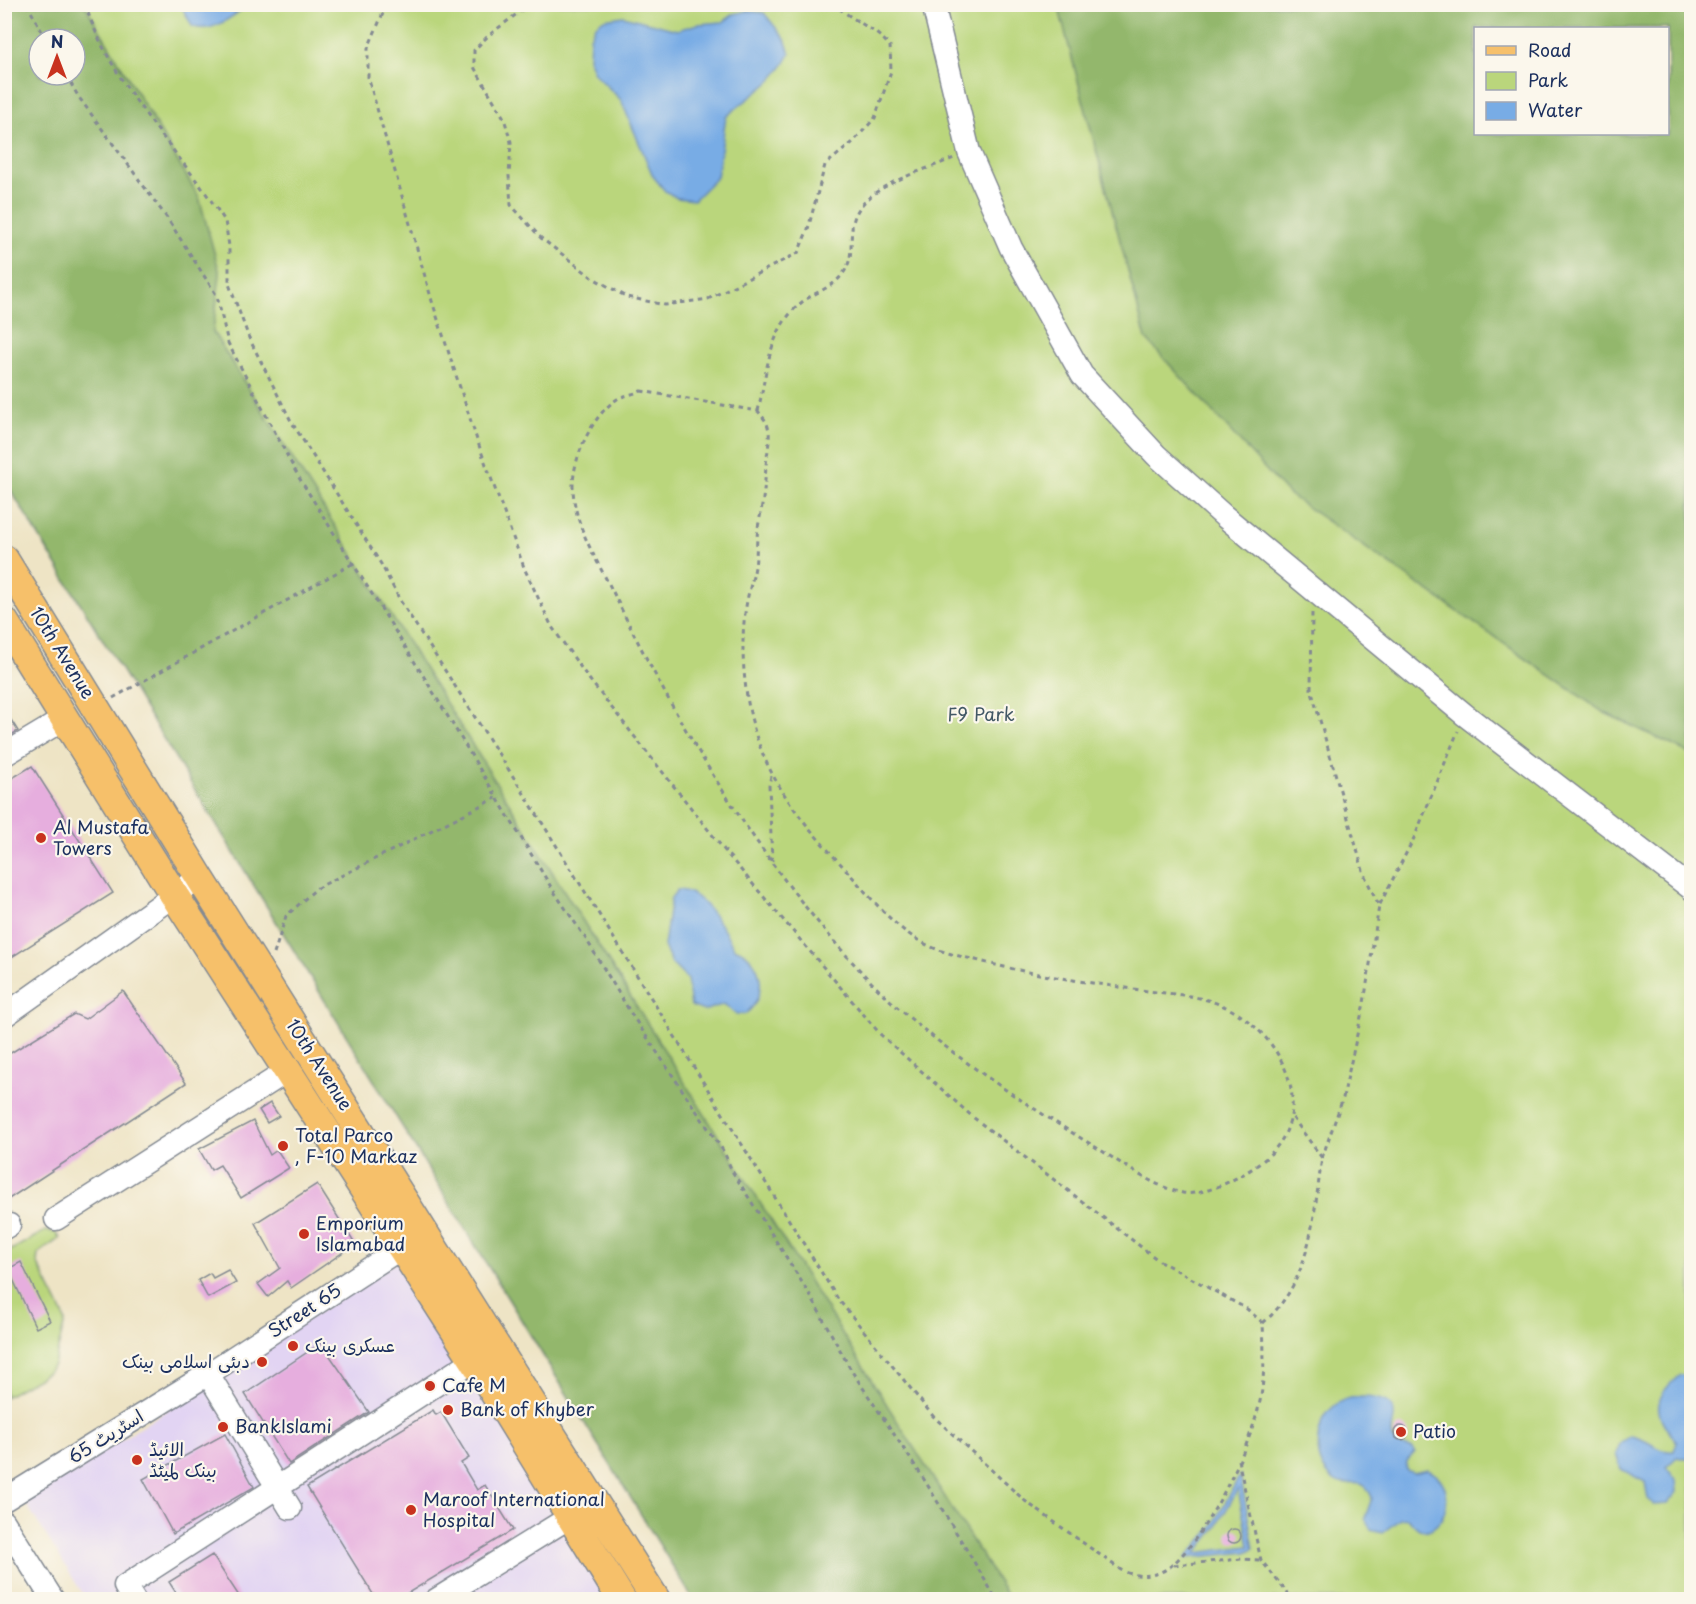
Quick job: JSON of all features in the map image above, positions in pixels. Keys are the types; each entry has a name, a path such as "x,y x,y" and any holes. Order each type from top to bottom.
{"main road":[{"name":"10th Avenue","path":"4,560 200,878 656,1599"},
{"name":"10th Avenue","path":"4,621 174,895 474,1360 622,1599"},
{"path":"514,1426 537,1410"}],"street":[{"path":"933,4 969,152 1011,248 1082,375 1156,455 1312,589 1465,715 1692,889"},
{"path":"4,755 64,719"},
{"path":"4,1016 200,878"},
{"path":"56,1219 289,1070"},
{"name":"Street 65","path":"208,1374 401,1248"},
{"path":"134,1599 125,1586 474,1360"},
{"path":"208,1374 290,1508"},
{"name":"اسٹریٹ 65","path":"4,1500 208,1374"},
{"path":"436,1599 570,1517"},
{"path":"4,1522 53,1599"}],"path":[{"path":"27,4 39,27"},
{"path":"85,4 90,19 133,97 207,192 225,221 229,246 229,284 249,338 291,421 381,564 401,602 523,792 838,1299 933,1416 1025,1501 1121,1570 1133,1576 1150,1576 1172,1566 1242,1559 1261,1560"},
{"path":"387,4 368,48 368,77 432,301 477,441 525,570 552,627 589,679 729,856 881,1035 974,1118 1158,1260 1247,1309 1263,1323"},
{"path":"530,4 489,35 474,50 474,67 504,118 511,142 508,176 511,205 541,238 593,278 627,297 665,306 708,299 798,253 808,229 825,165 852,143 875,118 891,71 890,46 875,30 847,16 834,4"},
{"path":"73,87 167,218 218,296 219,314 228,343 298,476 632,1015 671,1069 724,1152 732,1171 810,1295 851,1370 922,1476 997,1599"},
{"path":"759,411 641,391 618,399 603,412 586,439 576,462 573,486 576,512 588,543 670,707 726,796 817,921 901,1010 1008,1091 1094,1146 1167,1188 1189,1195 1222,1185 1256,1167 1275,1151 1290,1114 1289,1080 1284,1063 1276,1049 1260,1031 1222,1005 1194,996 1077,983 1022,973 950,954 920,942 881,907 804,824 771,774 748,702 743,658 744,624 766,488 769,435 768,425 759,411 773,341 779,327 803,302 834,285 844,273 851,257 853,223 857,210 872,195 898,179 969,152"},
{"path":"95,707 352,564"},
{"path":"1312,589 1311,689 1364,874 1379,906"},
{"path":"1172,1566 1200,1534 1248,1444 1261,1396 1263,1323 1278,1311 1295,1284 1306,1256 1318,1206 1322,1158 1343,1098 1364,1003 1379,906 1414,836 1465,715"},
{"path":"771,774 769,785 772,862"},
{"path":"264,977 286,916 318,888 496,798"},
{"path":"1290,1114 1322,1158"},
{"path":"1238,1460 1261,1560 1293,1599"}],"shaded area":[{"path":"399,1260 612,1599 86,1599 25,1502"}],"green space":[{"path":"5,4 85,5 199,197 220,274 213,332 1009,1599 693,1599 5,481"},
{"name":"F9 Park","path":"5,5 1691,5 1691,1599 693,1599 5,481"},
{"path":"1058,5 1691,5 1691,754 1603,712 1288,494 1146,339"},
{"path":"45,1231 55,1232 60,1238 38,1254 37,1262 65,1321 54,1365 47,1373 5,1397 4,1254"}],"water":[{"path":"181,4 248,5 222,23 199,28 192,26"},
{"path":"747,11 764,13 785,39 790,54 769,82 726,117 717,177 694,200 677,198 665,191 653,176 621,100 594,73 589,60 590,38 595,26 604,19 623,16 677,30 698,24 723,22 734,14"},
{"path":"677,890 686,891 703,902 718,921 734,948 744,953 757,968 760,978 758,997 745,1014 736,1014 724,1004 704,1011 691,1006 687,979 671,963 664,946 671,898"},
{"path":"1680,1375 1691,1375 1691,1460 1677,1457 1666,1467 1676,1480 1677,1492 1667,1504 1654,1505 1648,1499 1645,1482 1621,1469 1616,1454 1620,1444 1630,1436 1642,1439 1662,1450 1674,1451 1677,1442 1664,1424 1659,1407 1664,1392"},
{"path":"1365,1397 1380,1400 1389,1404 1393,1409 1392,1437 1396,1443 1411,1448 1415,1452 1407,1461 1406,1470 1413,1473 1428,1470 1438,1477 1444,1486 1447,1497 1446,1508 1437,1525 1430,1529 1422,1530 1407,1518 1400,1519 1382,1533 1371,1530 1365,1518 1372,1498 1368,1490 1360,1484 1345,1484 1334,1480 1322,1464 1318,1444 1325,1416 1343,1400"},
{"path":"1240,1475 1254,1548 1246,1552 1186,1558 1211,1529","holes":["1238,1489 1249,1546 1196,1553 1216,1528"]}],"building":[{"path":"4,709 18,731 4,739"},
{"name":"Al Mustafa Towers","path":"32,766 113,893 4,962 4,783"},
{"path":"123,991 186,1083 4,1202 4,1057 74,1014 85,1019"},
{"path":"270,1103 279,1116 267,1123 259,1110"},
{"path":"253,1121 270,1155 277,1150 289,1168 241,1198 220,1165 211,1170 199,1149"},
{"name":"Emporium Islamabad","path":"317,1184 355,1244 291,1288 287,1281 268,1297 258,1284 280,1268 255,1223"},
{"path":"21,1262 50,1321 36,1328 8,1269"},
{"path":"228,1270 236,1283 208,1298 198,1280 210,1273 213,1278"},
{"path":"321,1343 369,1412 289,1464 245,1394"},
{"name":"Maroof International Hospital","path":"433,1410 436,1415 441,1412 469,1458 461,1463 477,1490 485,1485 513,1530 398,1599 376,1599 307,1487"},
{"name":"Patio","path":"1398,1426 1404,1426 1408,1433 1404,1440 1398,1440 1394,1436 1394,1430"},
{"path":"225,1434 254,1487 173,1534 143,1479"},
{"path":"1231,1529 1237,1529 1241,1536 1237,1543 1231,1543 1227,1539 1227,1533"},
{"path":"212,1555 241,1599 180,1599 169,1582"}],"place":[{"name":"Al Mustafa Towers","path":"41,838"},
{"name":"Total Parco , F-10 Markaz","path":"283,1146"},
{"name":"Emporium Islamabad","path":"304,1234"},
{"name":"عسکری بینک","path":"293,1346"},
{"name":"دبئی اسلامی بینک","path":"262,1362"},
{"name":"Cafe M","path":"430,1386"},
{"name":"Bank of Khyber","path":"448,1410"},
{"name":"BankIslami","path":"223,1427"},
{"name":"Patio","path":"1401,1432"},
{"name":"الائیڈ بینک لمیٹڈ","path":"137,1460"},
{"name":"Maroof International Hospital","path":"411,1510"}]}
